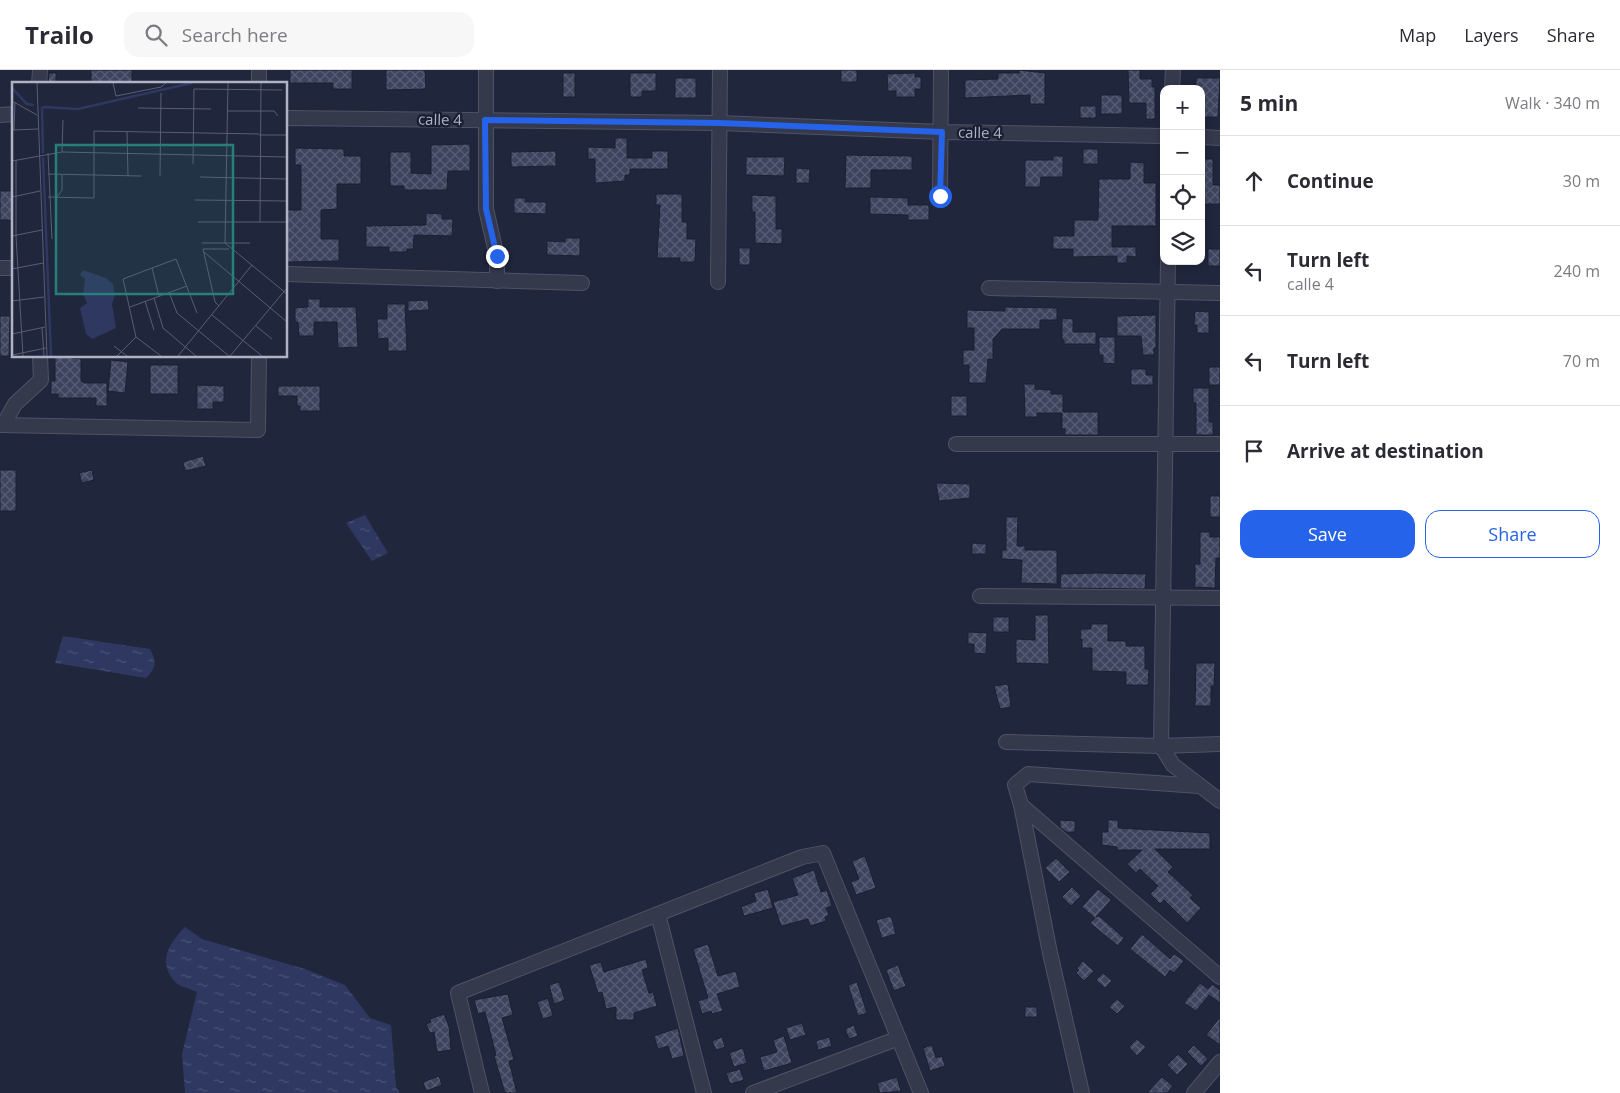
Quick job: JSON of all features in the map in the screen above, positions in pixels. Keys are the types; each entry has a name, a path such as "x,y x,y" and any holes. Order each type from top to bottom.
{"street":[{"path":"486,70 486,209 497,256 497,281"},
{"path":"718,282 720,70"},
{"path":"940,196 941,70"},
{"path":"1172,85 1173,70"},
{"name":"calle 4","path":"288,118 720,123 942,132 1160,136"},
{"path":"1205,137 1220,138"},
{"path":"1168,265 1161,746 1173,765 1220,801"},
{"path":"288,274 582,283"},
{"path":"989,288 1220,293"},
{"path":"1,425 14,404 41,380 40,358"},
{"path":"1,425 258,430 259,358"},
{"path":"956,444 1220,444"},
{"path":"980,596 1220,598"},
{"path":"1006,742 1161,746 1220,744"},
{"path":"1082,1093 1050,953 1021,805 1015,785 1028,774 1199,786"},
{"path":"1021,805 1220,977"},
{"path":"482,1093 458,993 802,858 824,853 921,1093"},
{"path":"658,914 704,1093"},
{"path":"753,1093 779,1089 899,1038"},
{"path":"1194,1093 1220,1062"}],"water":[{"path":"365,515 388,553 372,561 346,523"},
{"path":"63,636 150,649 154,658 154,668 146,678 55,663"},
{"path":"185,927 202,939 305,969 345,985 370,1018 391,1025 396,1087 400,1093 185,1093 182,1054 197,992 175,982 167,967 166,960 170,946"}],"building":[{"path":"91,70 132,70 132,82 91,82"},
{"path":"290,70 352,70 352,89 333,89 333,83 290,83"},
{"path":"386,70 425,70 426,89 386,90"},
{"path":"841,70 857,70 857,82 841,82"},
{"path":"1019,70 1045,73 1045,104 1030,104 1030,95 965,98 965,80 998,79 998,73 1019,73"},
{"path":"1128,70 1140,70 1140,79 1152,79 1152,87 1155,87 1155,119 1146,119 1146,103 1129,103"},
{"path":"49,73 56,73 56,82 48,82"},
{"path":"563,73 575,73 575,97 563,97"},
{"path":"630,73 656,73 656,91 642,91 642,97 630,97"},
{"path":"915,73 915,77 921,77 921,89 915,89 915,97 896,97 896,91 888,91 887,74"},
{"path":"675,78 696,78 696,98 675,98"},
{"path":"1196,78 1220,78 1218,117 1205,117 1205,85 1196,85"},
{"path":"1101,95 1122,95 1122,114 1101,114"},
{"path":"1080,106 1096,106 1096,118 1080,118"},
{"path":"615,138 627,138 627,158 652,158 652,151 668,151 668,169 630,169 630,175 625,175 625,181 595,183 595,159 588,159 588,147 615,148"},
{"path":"470,144 470,171 448,171 447,190 404,190 404,186 390,186 390,152 411,152 411,173 431,174 431,145"},
{"path":"295,148 344,149 344,156 361,156 361,184 337,184 337,209 321,210 321,239 339,239 339,261 288,262 288,210 301,210 301,165 295,165"},
{"path":"1083,149 1098,149 1098,164 1083,164"},
{"path":"556,151 556,166 511,167 511,152"},
{"path":"846,155 912,156 912,170 871,170 871,188 845,188"},
{"path":"1053,156 1063,156 1063,177 1041,177 1040,187 1025,187 1025,160 1053,160"},
{"path":"746,157 785,157 784,176 746,175"},
{"path":"1205,159 1213,159 1213,185 1220,185 1220,204 1205,204"},
{"path":"1130,162 1144,163 1144,183 1156,183 1156,226 1112,226 1112,247 1136,247 1136,257 1127,256 1127,263 1117,263 1117,256 1073,257 1073,249 1053,249 1053,236 1074,236 1074,220 1098,220 1099,179 1130,179"},
{"path":"796,168 810,169 809,183 796,183"},
{"path":"0,191 12,191 12,220 0,220"},
{"path":"656,194 682,194 682,222 687,222 687,239 696,239 695,262 680,262 680,258 657,258 660,205 656,205"},
{"path":"752,195 776,196 776,229 782,229 782,244 755,243 755,212 752,212"},
{"path":"870,197 908,198 908,205 929,205 929,220 908,220 908,215 870,214"},
{"path":"514,198 526,198 525,202 546,202 546,214 514,213"},
{"path":"426,213 442,214 442,219 453,219 452,236 414,235 413,249 407,249 407,252 389,252 389,247 366,247 366,226 426,225"},
{"path":"565,238 580,238 580,256 547,255 547,241 565,242"},
{"path":"739,248 750,248 750,265 739,265"},
{"path":"1208,249 1220,249 1220,266 1208,266"},
{"path":"308,299 320,299 320,307 356,307 358,347 338,348 337,322 314,322 314,336 299,336 298,322 295,322 295,308 308,307"},
{"path":"428,300 429,310 408,311 408,301"},
{"path":"387,304 405,304 407,351 388,351 388,338 378,339 377,319 387,319"},
{"path":"1005,307 1057,308 1057,320 1040,320 1040,329 1002,329 993,339 993,359 988,359 986,383 969,383 969,365 963,365 963,350 974,350 974,328 967,328 967,310 1005,311"},
{"path":"1195,311 1209,312 1209,333 1197,333 1197,325 1194,325"},
{"path":"1156,315 1156,348 1154,348 1154,355 1143,355 1141,336 1117,336 1117,316"},
{"path":"0,316 10,316 9,356 0,356"},
{"path":"1062,318 1073,319 1073,332 1096,332 1096,344 1064,344 1064,340 1062,340"},
{"path":"1099,337 1115,337 1115,364 1103,363 1103,355 1099,355"},
{"path":"55,358 81,359 81,381 84,383 107,383 107,406 96,406 96,398 58,398 58,394 51,394 51,381 55,381"},
{"path":"111,360 128,362 125,393 108,391"},
{"path":"150,365 178,365 178,394 150,394"},
{"path":"1209,367 1220,367 1220,385 1209,385"},
{"path":"1131,369 1146,369 1146,375 1153,375 1153,385 1131,385"},
{"path":"1024,384 1035,384 1035,389 1051,390 1051,394 1063,394 1063,412 1098,412 1098,435 1065,435 1065,429 1062,429 1062,413 1037,413 1037,417 1025,417"},
{"path":"197,385 224,386 224,402 213,402 213,409 197,409"},
{"path":"278,386 320,386 320,411 300,411 300,406 297,406 297,396 278,396"},
{"path":"1193,388 1209,388 1209,422 1213,422 1213,435 1196,435 1196,403 1193,403"},
{"path":"951,396 967,396 967,416 951,416"},
{"path":"203,456 206,466 185,471 183,462"},
{"path":"0,470 16,470 16,511 0,511"},
{"path":"92,470 94,480 82,483 79,473"},
{"path":"936,483 970,484 970,498 939,501"},
{"path":"1210,496 1220,496 1220,517 1210,517"},
{"path":"1006,517 1018,517 1017,546 1025,546 1025,550 1057,550 1057,584 1021,583 1022,560 1002,559 1002,550 1006,550"},
{"path":"1200,532 1210,532 1210,537 1220,537 1220,558 1216,558 1215,588 1195,587 1195,564 1200,564"},
{"path":"972,543 986,544 986,554 972,554"},
{"path":"1061,574 1146,574 1145,589 1060,588"},
{"path":"1035,615 1048,615 1049,664 1016,663 1016,639 1035,640"},
{"path":"993,617 1009,617 1009,632 993,632"},
{"path":"1091,624 1108,624 1108,641 1126,641 1126,646 1145,646 1145,669 1149,669 1148,685 1126,685 1126,672 1092,671 1092,648 1082,648 1082,639 1080,639 1081,629 1091,629"},
{"path":"968,632 987,633 986,654 974,653 974,644 968,644"},
{"path":"1196,663 1215,663 1214,686 1211,686 1211,706 1195,706"},
{"path":"1008,684 1011,707 1000,709 994,686"},
{"path":"1060,820 1075,821 1075,832 1066,832 1060,827"},
{"path":"1108,820 1118,820 1118,828 1210,833 1210,849 1155,849 1173,867 1168,872 1193,895 1190,898 1201,908 1187,923 1164,900 1160,904 1150,894 1158,886 1140,869 1136,873 1127,864 1142,850 1118,850 1117,847 1102,845 1102,832 1108,832"},
{"path":"865,856 876,888 856,895 851,882 859,879 852,861"},
{"path":"1056,858 1070,872 1059,882 1045,868"},
{"path":"814,870 821,892 827,890 832,906 826,908 829,915 825,917 826,921 810,926 808,919 781,926 773,902 798,895 792,878"},
{"path":"1072,887 1081,896 1071,906 1062,897"},
{"path":"768,889 773,908 744,916 741,907 756,901 754,893"},
{"path":"1098,889 1111,900 1096,917 1099,916 1124,938 1118,946 1090,923 1095,918 1082,907"},
{"path":"891,916 896,934 882,938 876,920"},
{"path":"1142,934 1170,959 1174,954 1184,961 1174,973 1170,970 1165,977 1130,949"},
{"path":"708,944 718,976 736,971 740,987 717,994 723,1011 712,1014 711,1011 702,1014 698,1001 708,998 693,949"},
{"path":"646,959 648,968 642,970 649,993 653,992 657,1006 634,1013 634,1020 616,1020 616,1007 606,1009 602,992 598,993 589,965 601,962 604,972"},
{"path":"1083,961 1094,971 1084,981 1076,973 1079,970 1077,968"},
{"path":"898,965 906,986 894,991 886,970"},
{"path":"1103,973 1112,981 1105,988 1096,980"},
{"path":"559,982 565,1000 554,1004 549,985"},
{"path":"857,982 867,1013 858,1016 848,985"},
{"path":"1200,983 1208,989 1212,984 1220,990 1220,1003 1209,995 1196,1011 1184,1003"},
{"path":"508,994 513,1015 502,1018 514,1060 509,1061 517,1093 505,1093 494,1056 496,1055 485,1012 478,1014 474,1000"},
{"path":"548,998 553,1016 543,1019 537,1002"},
{"path":"1117,999 1125,1006 1117,1014 1109,1007"},
{"path":"1025,1007 1037,1007 1037,1017 1025,1017"},
{"path":"444,1014 449,1026 451,1050 437,1052 434,1032 430,1033 426,1024 431,1022 430,1019"},
{"path":"1220,1017 1220,1045 1206,1035"},
{"path":"802,1023 806,1035 790,1040 786,1028"},
{"path":"854,1025 858,1036 849,1039 845,1029"},
{"path":"678,1028 684,1056 672,1059 668,1046 658,1049 654,1036"},
{"path":"784,1036 792,1063 764,1071 760,1057 777,1052 773,1040"},
{"path":"722,1037 725,1047 716,1050 712,1041"},
{"path":"829,1037 832,1046 818,1050 816,1041"},
{"path":"1137,1039 1146,1047 1137,1056 1129,1047"},
{"path":"932,1045 936,1058 942,1056 945,1066 930,1071 923,1048"},
{"path":"1194,1045 1208,1059 1201,1066 1187,1052"},
{"path":"743,1048 747,1063 734,1067 729,1053"},
{"path":"1178,1054 1188,1064 1177,1075 1167,1065"},
{"path":"740,1069 744,1080 730,1084 726,1073"},
{"path":"439,1076 442,1085 426,1091 423,1082"},
{"path":"897,1077 901,1091 880,1093 877,1083"},
{"path":"1162,1077 1173,1086 1167,1093 1147,1093"}],"route":[{"path":"497,256 486,209 485,120 720,123 942,132 940,196"}]}
